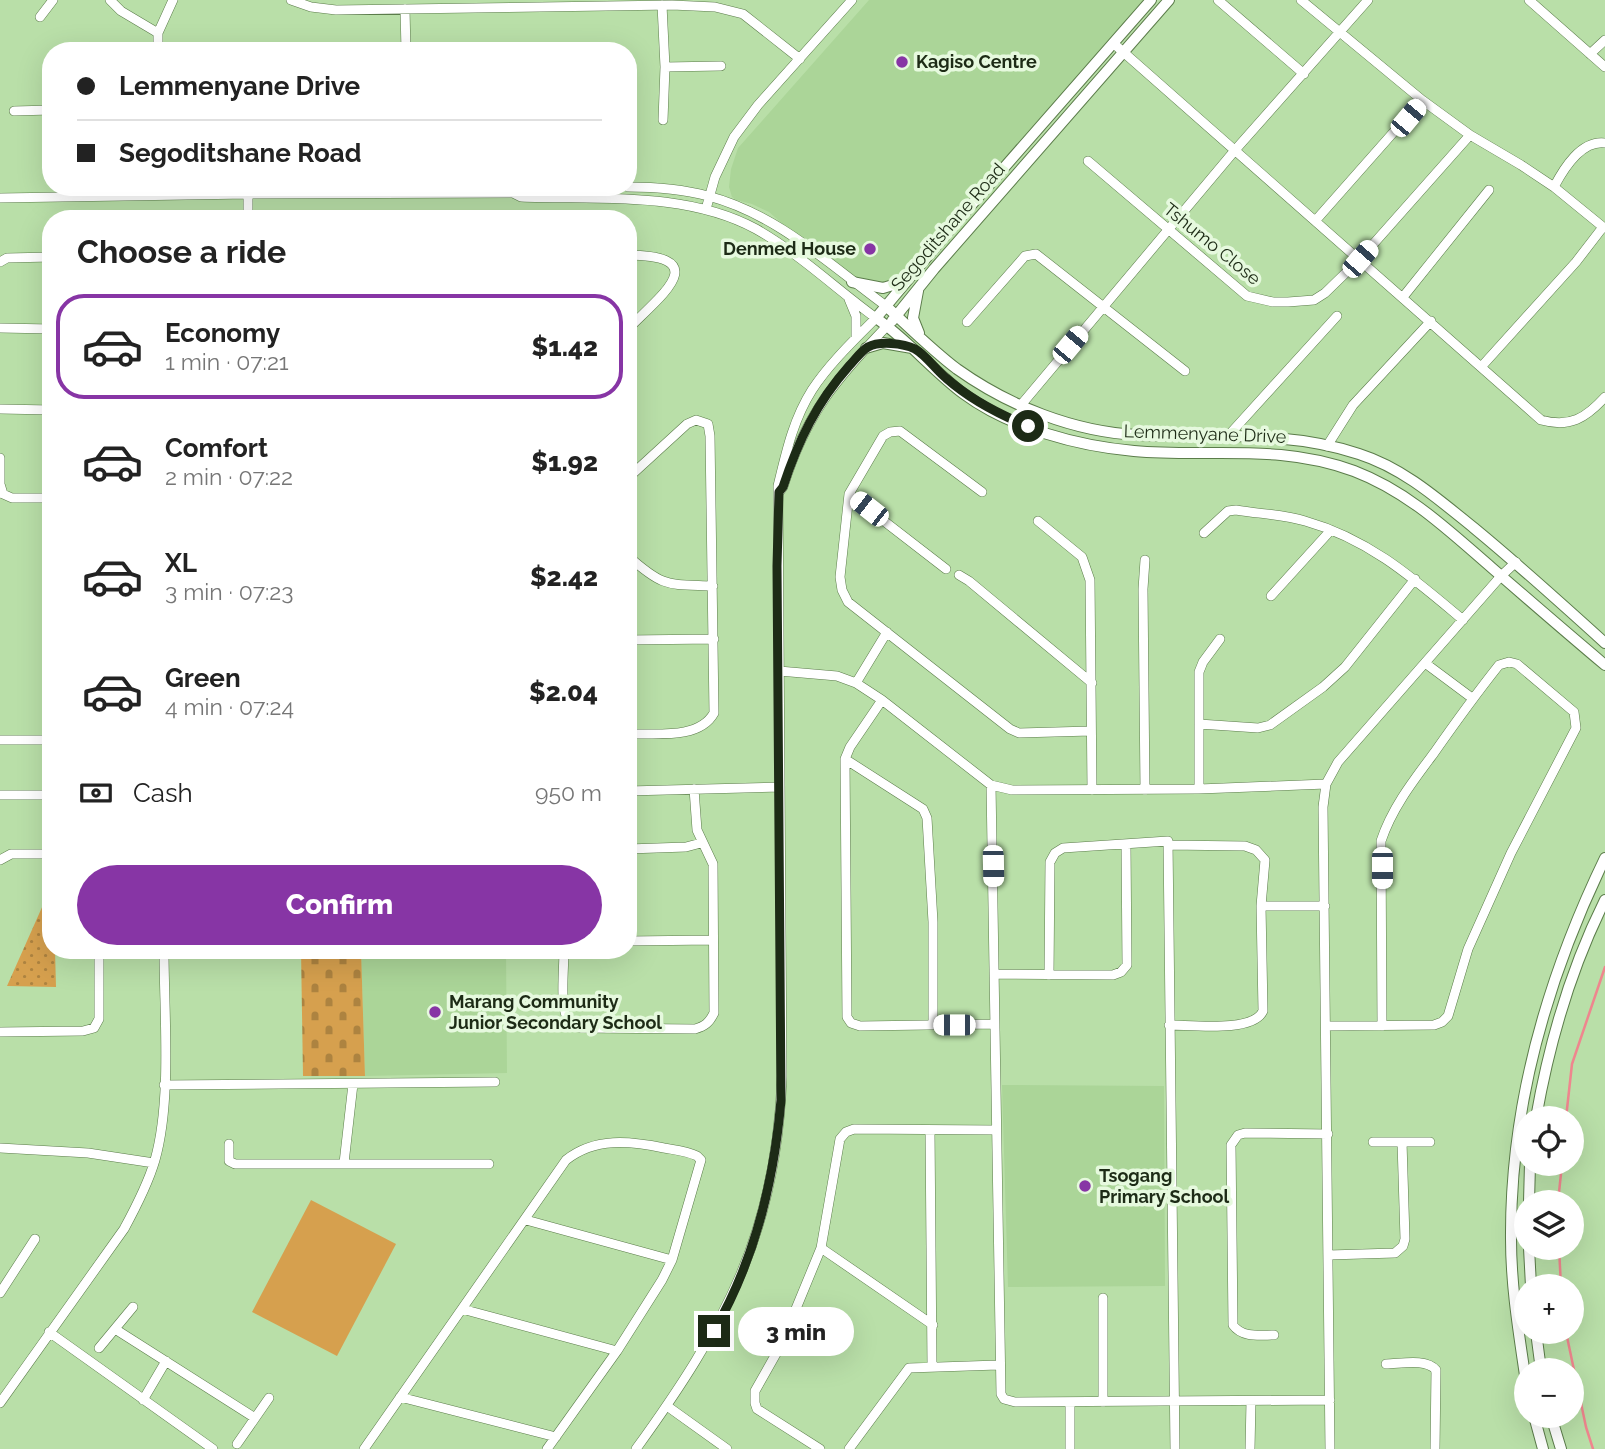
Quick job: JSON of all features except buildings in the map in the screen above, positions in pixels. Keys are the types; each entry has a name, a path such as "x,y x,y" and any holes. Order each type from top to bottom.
{"main road":[{"name":"Segoditshane Road","path":"876,318 1151,0"},
{"name":"Segoditshane Road","path":"887,326 1169,0"},
{"path":"852,282 883,288 895,286 907,279"},
{"path":"918,288 913,318 923,339"},
{"name":"Lemmenyane Drive","path":"886,306 955,367 984,387 1053,418 1107,431 1138,435 1276,437 1359,454 1386,465 1439,499 1516,562 1605,643"},
{"name":"Lemmenyane Drive","path":"876,318 965,395 990,410 1051,434 1133,451 1227,451 1293,455 1354,471 1393,488 1415,502 1605,665"},
{"path":"866,348 883,344 915,349"},
{"path":"1523,1358 1511,1239 1517,1129 1532,1051 1559,967 1583,904 1605,858"},
{"path":"1538,1106 1563,1005 1574,971 1605,900"},
{"path":"1537,1428 1543,1449"},
{"path":"1555,1428 1561,1449"}],"street":[{"path":"40,17 53,0"},
{"path":"110,0 121,11 158,33"},
{"path":"158,42 158,33 173,0"},
{"path":"291,0 311,7 336,10 405,9 447,4 668,3 715,7 743,14 800,59"},
{"path":"706,209 723,159 734,137 758,105 852,0"},
{"path":"1218,0 1304,74"},
{"path":"1301,0 1422,100 1470,135 1554,187 1604,228 1482,366"},
{"path":"1021,405 1236,149 1368,0"},
{"path":"1530,0 1605,67"},
{"path":"663,120 668,3"},
{"path":"405,9 405,42"},
{"path":"1590,54 1605,40"},
{"path":"1113,43 1541,420 1575,422 1591,412 1605,397"},
{"path":"665,67 721,66"},
{"path":"1316,220 1422,100"},
{"path":"14,111 42,110"},
{"name":"Tshumo Close","path":"1088,161 1247,296 1273,302 1314,300 1341,279 1360,259 1470,135"},
{"path":"1554,187 1567,165 1587,146 1598,142 1605,143"},
{"name":"Lemmenyane Drive","path":"637,187 654,187 709,196 756,215 812,249 886,306"},
{"path":"1403,297 1489,190"},
{"name":"Lemmenyane Drive","path":"0,198 124,196"},
{"name":"Lemmenyane Drive","path":"519,196 643,200 706,209 753,227 768,236 803,259 876,318"},
{"path":"637,255 652,255 663,259 670,262 676,271 675,279 668,288 637,320"},
{"path":"967,322 1025,256 1039,255 1185,370"},
{"path":"0,262 7,258 42,257"},
{"path":"848,297 856,316 856,338"},
{"path":"1228,436 1337,316"},
{"name":"Segoditshane Road","path":"636,1449 706,1346 730,1300 758,1232 769,1190 777,1146 782,1076 778,486 789,442 813,388 876,318"},
{"path":"1327,446 1353,405 1431,321"},
{"name":"Segoditshane Road","path":"779,492 807,425 833,384 887,326"},
{"path":"0,328 42,329"},
{"path":"0,409 42,410"},
{"path":"637,470 687,424 696,420 708,424 714,713 710,722 682,732 637,734"},
{"path":"982,492 900,431 883,436 849,494 840,577 842,590 848,602 1010,729 1019,733 1091,731"},
{"path":"0,458 0,484 3,494 12,498 42,498"},
{"path":"849,494 946,569"},
{"path":"1204,533 1228,511 1303,520 1356,540 1387,558 1463,620"},
{"path":"1038,521 1082,557 1090,580 1092,790"},
{"path":"1271,596 1331,530"},
{"path":"1145,560 1145,790"},
{"path":"1330,1449 1323,807 1326,785 1338,762 1516,562"},
{"path":"637,564 649,575 667,584 713,586"},
{"path":"959,575 1092,683"},
{"path":"1199,724 1258,728 1270,725 1323,687 1345,667 1415,579"},
{"path":"856,683 887,632"},
{"path":"637,640 714,639"},
{"path":"1199,789 1199,672 1220,639"},
{"path":"1326,1026 1382,1026 1434,1026 1448,1016 1474,937 1511,853 1576,729 1574,712 1517,664 1510,662 1499,665 1472,698 1392,813 1381,841 1382,1026"},
{"path":"1425,663 1472,698"},
{"path":"779,671 837,676 856,683 882,700 991,785 1012,790 1145,790 1326,785"},
{"path":"882,700 850,747 845,759 848,1017 851,1023 860,1026 995,1024"},
{"path":"0,740 42,740"},
{"path":"845,759 923,809 928,818 933,922 933,1025"},
{"path":"991,785 999,1389 1004,1398 1015,1402 1330,1400"},
{"path":"637,791 780,787"},
{"path":"564,959 564,1008 568,1020 581,1028 695,1029 705,1026 714,1013 713,864 697,830 694,789"},
{"path":"0,795 42,795"},
{"path":"1049,975 1050,862 1055,853 1063,848 1168,841 1175,1449"},
{"path":"637,849 685,847 701,843"},
{"path":"995,974 1113,975 1121,972 1127,965 1126,845"},
{"path":"1168,845 1245,846 1256,849 1265,860 1261,906 1263,1011 1260,1016 1244,1025 1169,1025"},
{"path":"0,860 11,854 42,854"},
{"path":"1261,906 1325,906"},
{"path":"637,941 713,940"},
{"path":"0,1032 83,1031 94,1028 99,1019 99,959"},
{"path":"0,1403 124,1229 139,1203 154,1163 161,1129 164,1085 164,959"},
{"path":"164,1085 495,1082"},
{"path":"344,1164 352,1084"},
{"path":"820,1449 766,1415 755,1403 755,1391 781,1345 821,1248 840,1139 846,1132 854,1129 996,1130"},
{"path":"930,1130 932,1366"},
{"path":"1274,1335 1247,1334 1236,1330 1233,1325 1231,1145 1234,1139 1245,1133 1328,1134"},
{"path":"364,1449 566,1160 584,1149 615,1142 638,1142 692,1153 701,1160 672,1260 617,1351 547,1449"},
{"path":"1373,1142 1430,1142"},
{"path":"1329,1255 1395,1253 1403,1246 1402,1142"},
{"path":"229,1144 229,1161 235,1164 489,1164"},
{"path":"0,1148 88,1153 154,1163"},
{"path":"526,1220 672,1260"},
{"path":"1,1288 35,1239"},
{"path":"821,1248 933,1325"},
{"path":"1103,1298 1103,1402"},
{"path":"99,1349 133,1307"},
{"path":"462,1309 617,1351"},
{"path":"115,1329 255,1418"},
{"path":"49,1332 208,1448"},
{"path":"143,1400 166,1361"},
{"path":"1386,1364 1425,1363 1436,1370 1435,1449"},
{"path":"849,1449 909,1368 998,1365"},
{"path":"400,1397 556,1437"},
{"path":"237,1444 269,1398"},
{"path":"1250,1449 1251,1401"},
{"path":"1070,1402 1070,1449"},
{"path":"667,1406 727,1449"}],"shaded area":[{"path":"869,0 1145,0 891,285 859,281 811,249 769,212 736,200 729,187 738,148"},
{"name":"Marang Community Junior Secondary School","path":"361,959 506,959 507,1073 365,1076"},
{"name":"Tsogang Primary School","path":"1002,1085 1164,1086 1165,1286 1008,1287"}],"green space":[{"path":"42,907 42,959 55,959 56,987 7,986"},
{"path":"301,959 361,959 365,1076 303,1076"},
{"path":"311,1200 396,1244 337,1356 252,1312"}],"waterway":[{"path":"1567,1106 1572,1064 1605,967"},
{"path":"1559,1190 1561,1176"},
{"path":"1560,1260 1560,1274"},
{"path":"1569,1344 1593,1449"}],"place":[{"name":"Kagiso Centre","path":"902,62"},
{"name":"Denmed House","path":"870,249"},
{"name":"Marang Community Junior Secondary School","path":"435,1012"},
{"name":"Tsogang Primary School","path":"1085,1186"}],"route":[{"path":"714,1331 739,1282 758,1232 777,1146 781,1100 777,566 779,492 807,425 819,405 833,384 866,348 877,344 915,349 965,395 990,410 1028,426"}]}
